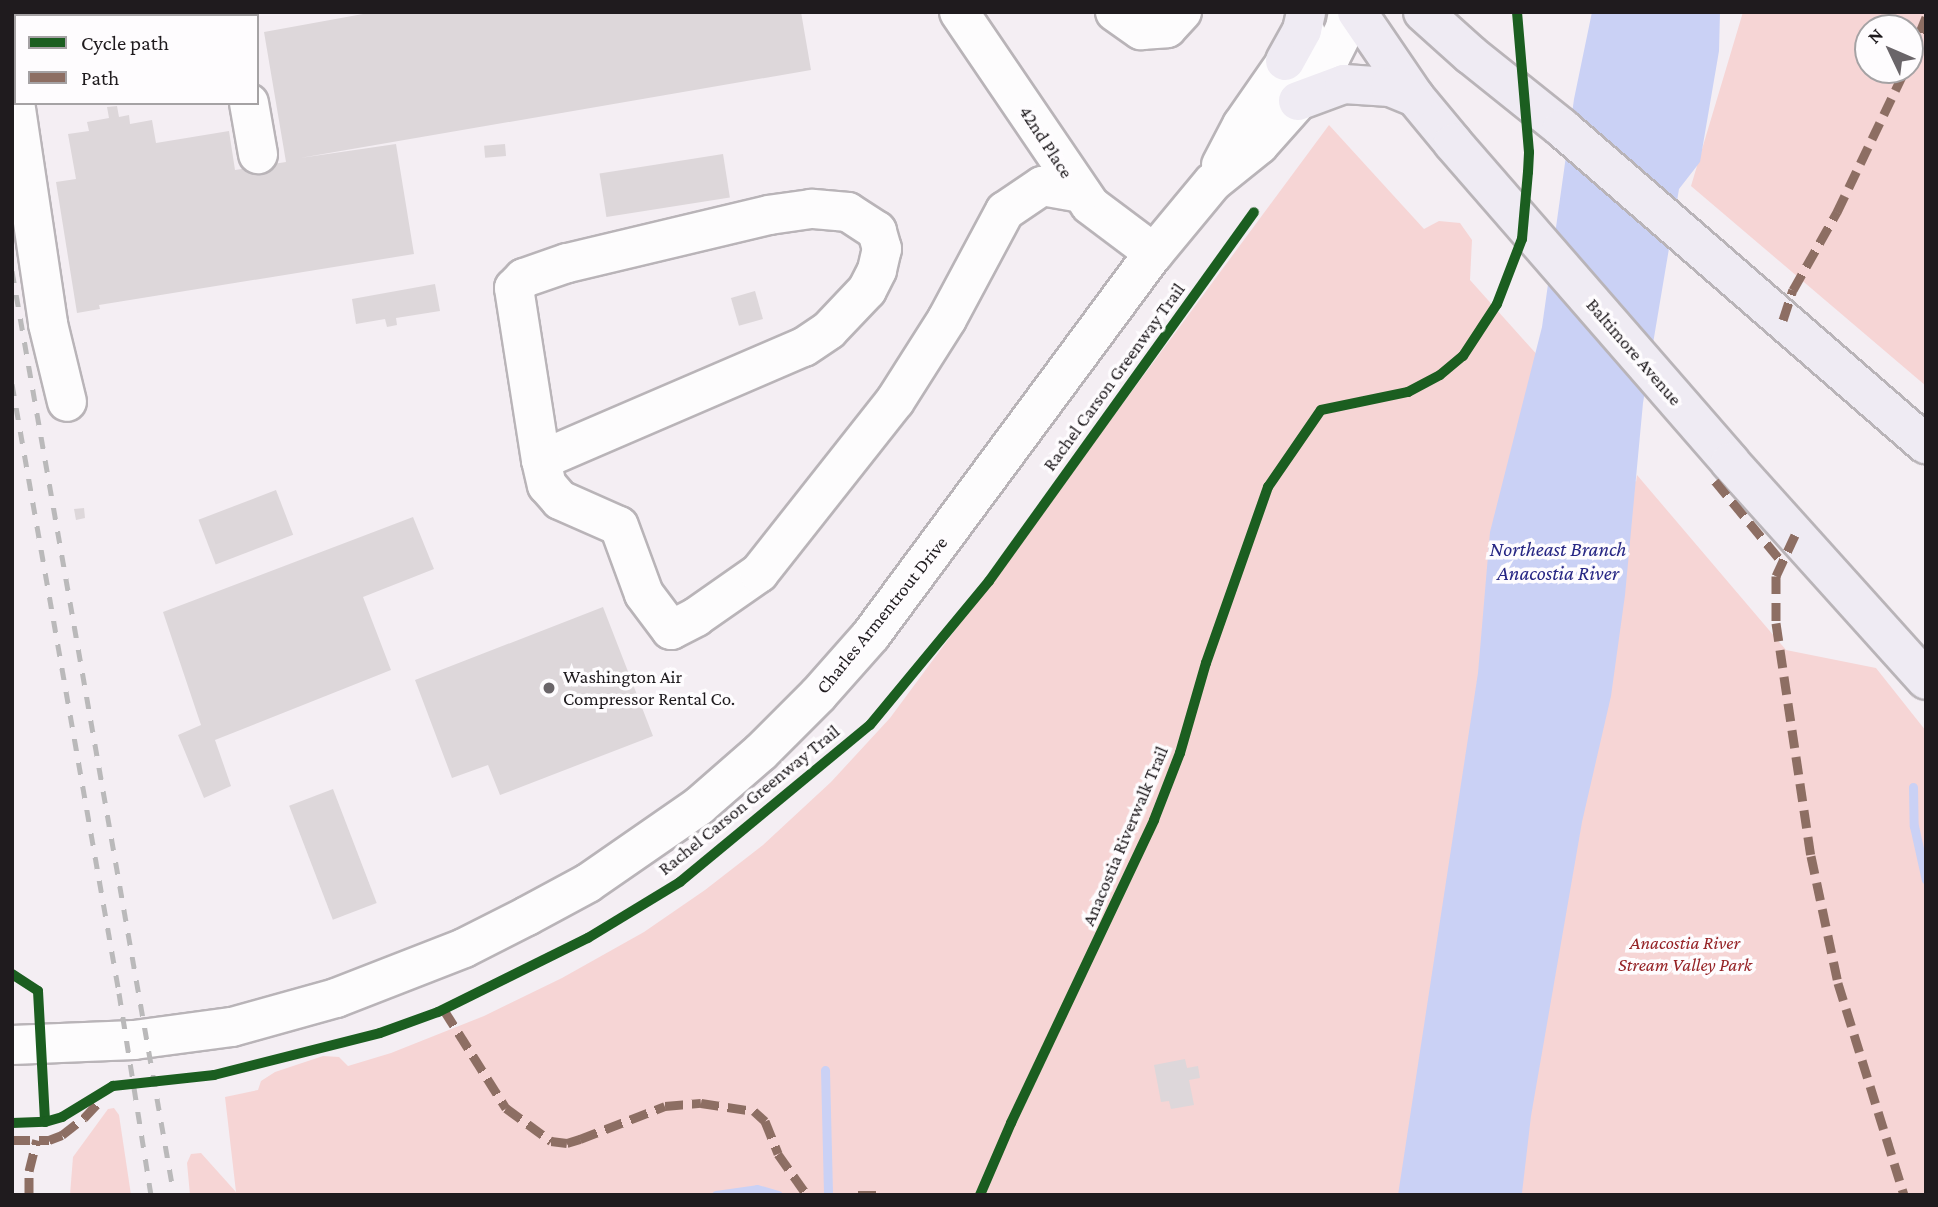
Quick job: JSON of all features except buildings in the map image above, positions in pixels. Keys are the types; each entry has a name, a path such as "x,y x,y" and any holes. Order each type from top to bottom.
{"main road":[{"path":"1285,61 1302,30 1306,12"},
{"name":"Baltimore Avenue","path":"1357,12 1415,97 1453,143 1730,462 1926,680"},
{"path":"1423,12 1471,55 1562,128 1926,444"},
{"path":"1298,102 1344,83 1390,87 1415,97"}],"street":[{"name":"42nd Place","path":"959,12 1090,205 1154,253"},
{"path":"1115,12 1141,30 1167,27 1182,12"},
{"name":"Charles Armentrout Drive","path":"1213,182 1242,125 1285,61 1316,19 1331,12"},
{"name":"Charles Armentrout Drive","path":"12,1045 134,1040 232,1027 336,998 464,948 588,883 641,849 699,806 761,752 818,695 871,635 1154,253 1213,182 1259,145 1298,102 1330,58 1349,12"},
{"path":"15,105 48,324 67,402"},
{"path":"249,105 258,154"},
{"path":"541,460 804,347 829,330 867,290 877,270 882,249 877,231 848,212 811,209 769,215 567,262 524,278 514,288 513,295 523,336 541,460 547,485 560,500 620,526 644,594 671,630 759,573 895,401 947,319 1005,211 1042,186 1081,193"}],"green space":[{"path":"1743,12 1926,12 1926,386 1691,186"},
{"name":"Anacostia River Stream Valley Park","path":"1329,125 1424,229 1439,221 1460,223 1472,240 1470,280 1540,358 1636,482 1637,475 1786,650 1876,668 1926,731 1926,1195 190,1195 187,1163 191,1154 201,1153 236,1192 225,1097 258,1090 261,1081 275,1072 323,1056 339,1057 348,1066 391,1053 484,1016 562,978 644,932 705,890 763,845 831,782 890,718"},
{"path":"114,1108 119,1115 131,1195 70,1195 73,1157 108,1109"}],"water":[{"name":"Northeast Branch Anacostia River","path":"1592,12 1720,12 1719,51 1700,162 1679,189 1643,403 1625,595 1611,696 1582,822 1531,1116 1522,1193 1398,1195 1478,673 1490,532 1542,327 1574,99"}],"waterway":[{"path":"1913,787 1914,826 1926,880"},
{"path":"825,1070 828,1195"},
{"path":"716,1195 757,1189 778,1195"}],"railway":[{"path":"12,271 174,1195"},
{"path":"12,384 119,993 151,1195"}],"marked path":[{"path":"1924,22 1926,17"},
{"path":"1783,320 1793,290 1837,212 1898,84"},
{"path":"1715,481 1782,562"},
{"path":"1795,535 1776,576 1776,623 1811,856 1838,983 1904,1195"},
{"path":"444,1010 506,1108 551,1141 567,1143 665,1106 701,1103 754,1111 765,1121 778,1154 807,1195"},
{"path":"12,1140 49,1140 62,1135 100,1101"},
{"path":"29,1195 29,1171 37,1140"},
{"path":"858,1195 885,1195"}],"cycle path":[{"name":"Anacostia Riverwalk Trail","path":"980,1195 1011,1123 1154,820 1180,753 1206,663 1268,487 1321,410 1408,392 1440,375 1463,356 1497,304 1522,239 1528,172 1529,152 1517,12"},
{"name":"Rachel Carson Greenway Trail","path":"12,1123 45,1122 62,1117 113,1086 214,1075 380,1033 438,1012 588,938 680,882 870,725 989,581 1254,212"},
{"path":"12,974 38,991 45,1122"}],"place":[{"name":"Washington Air Compressor Rental Co.","path":"549,688"}]}
